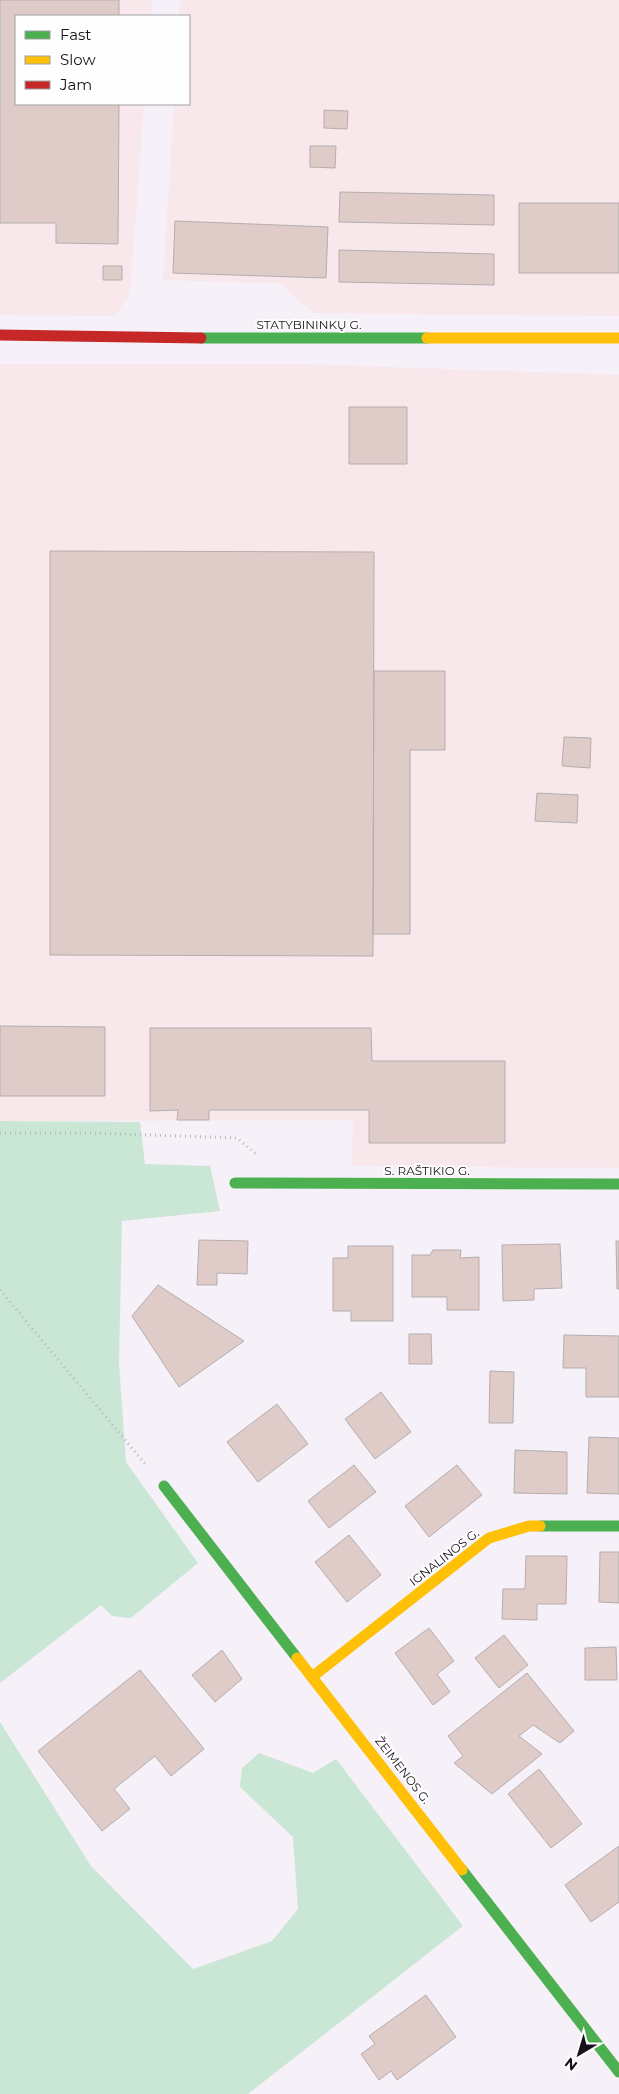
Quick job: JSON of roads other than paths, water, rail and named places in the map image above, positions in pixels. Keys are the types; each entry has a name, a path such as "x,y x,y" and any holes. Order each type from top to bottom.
{"street":[{"name":"STATYBININKŲ G.","path":"0,335 142,338 619,338"},
{"name":"S. RAŠTIKIO G.","path":"235,1183 619,1184"},
{"name":"ŽEIMENOS G.","path":"164,1486 619,2072"},
{"name":"IGNALINOS G.","path":"312,1677 489,1538 529,1526 619,1526"}]}
